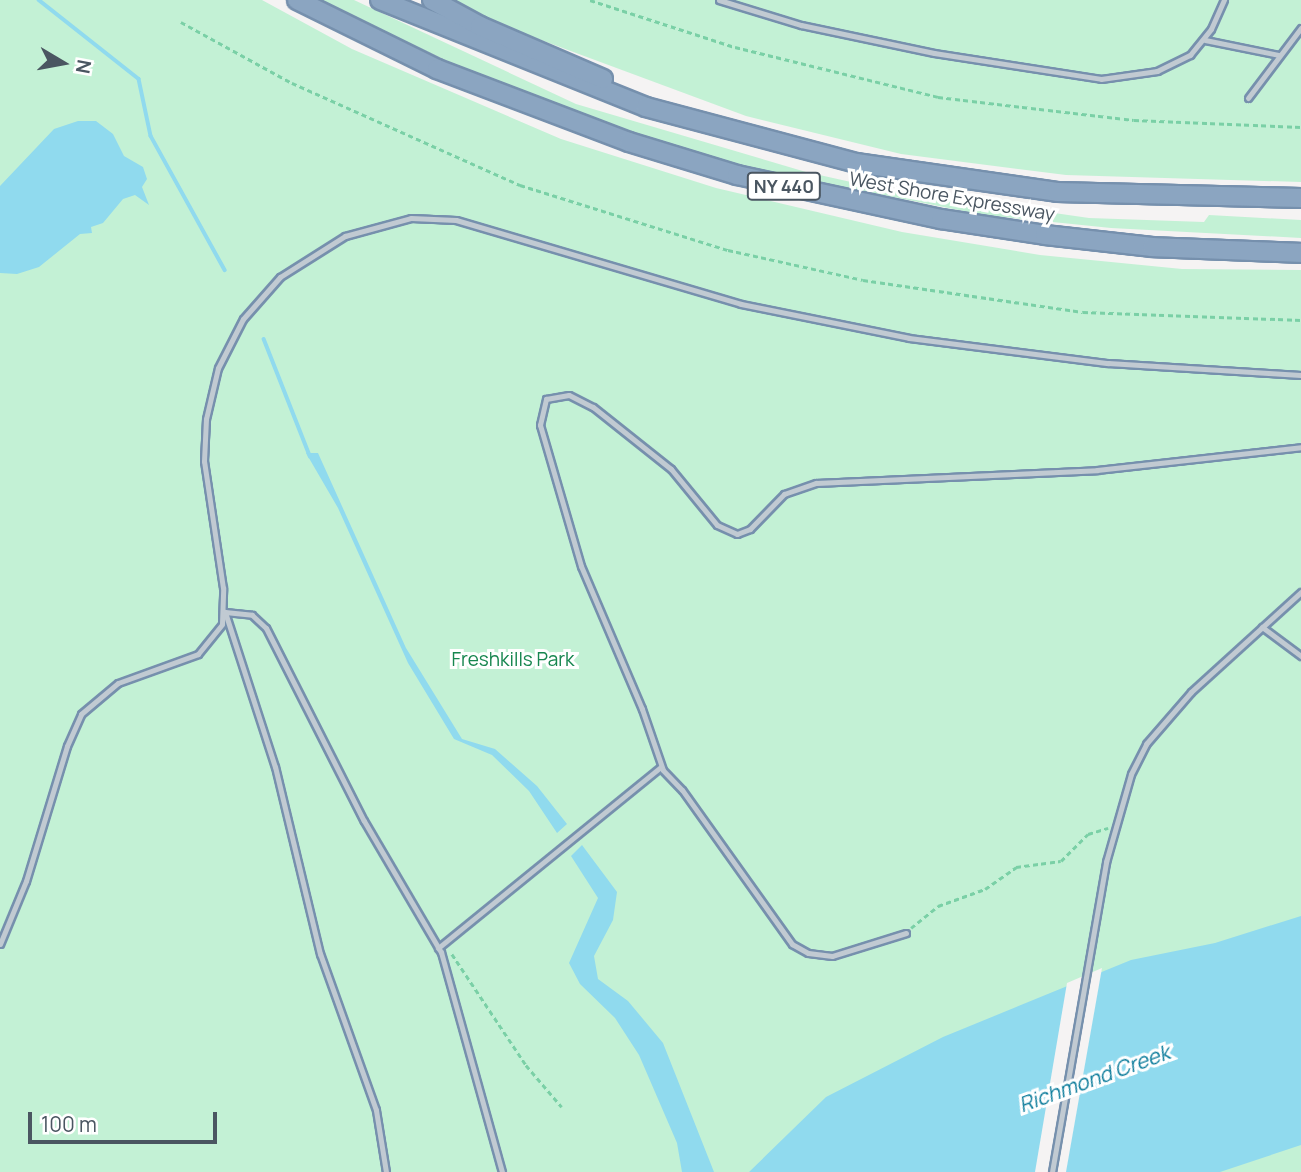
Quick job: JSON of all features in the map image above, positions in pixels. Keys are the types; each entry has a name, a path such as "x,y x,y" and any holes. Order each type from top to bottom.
{"highway":[{"name":"West Shore Expressway","path":"297,0 450,74 629,142 737,175 941,219 1045,235 1152,247 1301,253"},
{"name":"West Shore Expressway","path":"380,0 556,75 749,137 856,163 1057,192 1301,198"},
{"path":"432,0 562,63 749,137"}],"lane":[{"path":"719,0 801,25 1089,78 1157,71 1190,55 1205,40 1224,0"},
{"path":"1248,98 1301,28"},
{"path":"1205,40 1279,55"},
{"path":"386,1172 376,1110 320,954 275,767 225,612 204,461 211,395 229,343 262,295 299,261 345,236 401,220 437,218 485,225 675,287 794,317 909,338 1121,364 1301,375"},
{"path":"906,933 832,956 808,953 792,944 682,790 661,767 567,521 540,425 542,404 553,395 579,398 624,429 679,477 717,525 737,534 750,529 783,494 816,482 1097,470 1301,447"},
{"path":"1052,1172 1114,827 1146,744 1191,692 1301,592"},
{"path":"0,944 26,881 67,746 81,714 118,683 198,654 216,635 225,612"},
{"path":"225,612 252,615 266,628 364,821 438,948 502,1172"},
{"path":"1262,627 1301,656"},
{"path":"438,948 661,767"}],"path":[{"path":"590,0 760,54 938,97 1134,120 1301,127"},
{"path":"181,22 292,83 520,185 729,250 884,283 1083,312 1301,320"},
{"path":"906,933 938,905 985,889 1016,867 1053,865 1088,834 1114,827"},
{"path":"438,948 459,962 526,1065 562,1107"}],"green space":[{"name":"Freshkills Park","path":"0,0 262,0 352,49 561,139 716,188 902,232 1040,255 1182,269 1301,270 1301,1172 0,1172"},
{"path":"317,0 354,0 576,104 806,172 878,188 1089,218 1204,222 1209,215 1301,220 1301,238 1111,228 983,215 739,166 520,95"},
{"path":"454,0 1301,0 1301,182 1066,175 901,154 746,116 479,17"}],"water":[{"path":"78,121 96,121 113,134 124,156 143,167 147,179 142,187 149,205 135,195 123,199 103,223 91,227 92,233 80,234 39,267 17,274 0,273 0,186 54,129"},
{"path":"306,453 318,453 406,648 462,739 495,749 537,786 567,824 557,833 529,791 492,755 454,739 408,663 338,508"},
{"path":"582,845 617,892 613,920 594,956 598,979 628,1001 663,1043 714,1172 682,1172 677,1143 639,1055 615,1018 580,984 569,963 598,898 571,856"},
{"name":"Richmond Creek","path":"1301,916 1301,1145 1220,1172 749,1172 826,1097 943,1037 1131,960 1215,943"}],"pier":[{"path":"1102,968 1066,1172 1035,1172 1067,983"}],"waterway":[{"path":"39,0 139,79 151,136 225,270"},
{"path":"264,339 310,456"}]}
